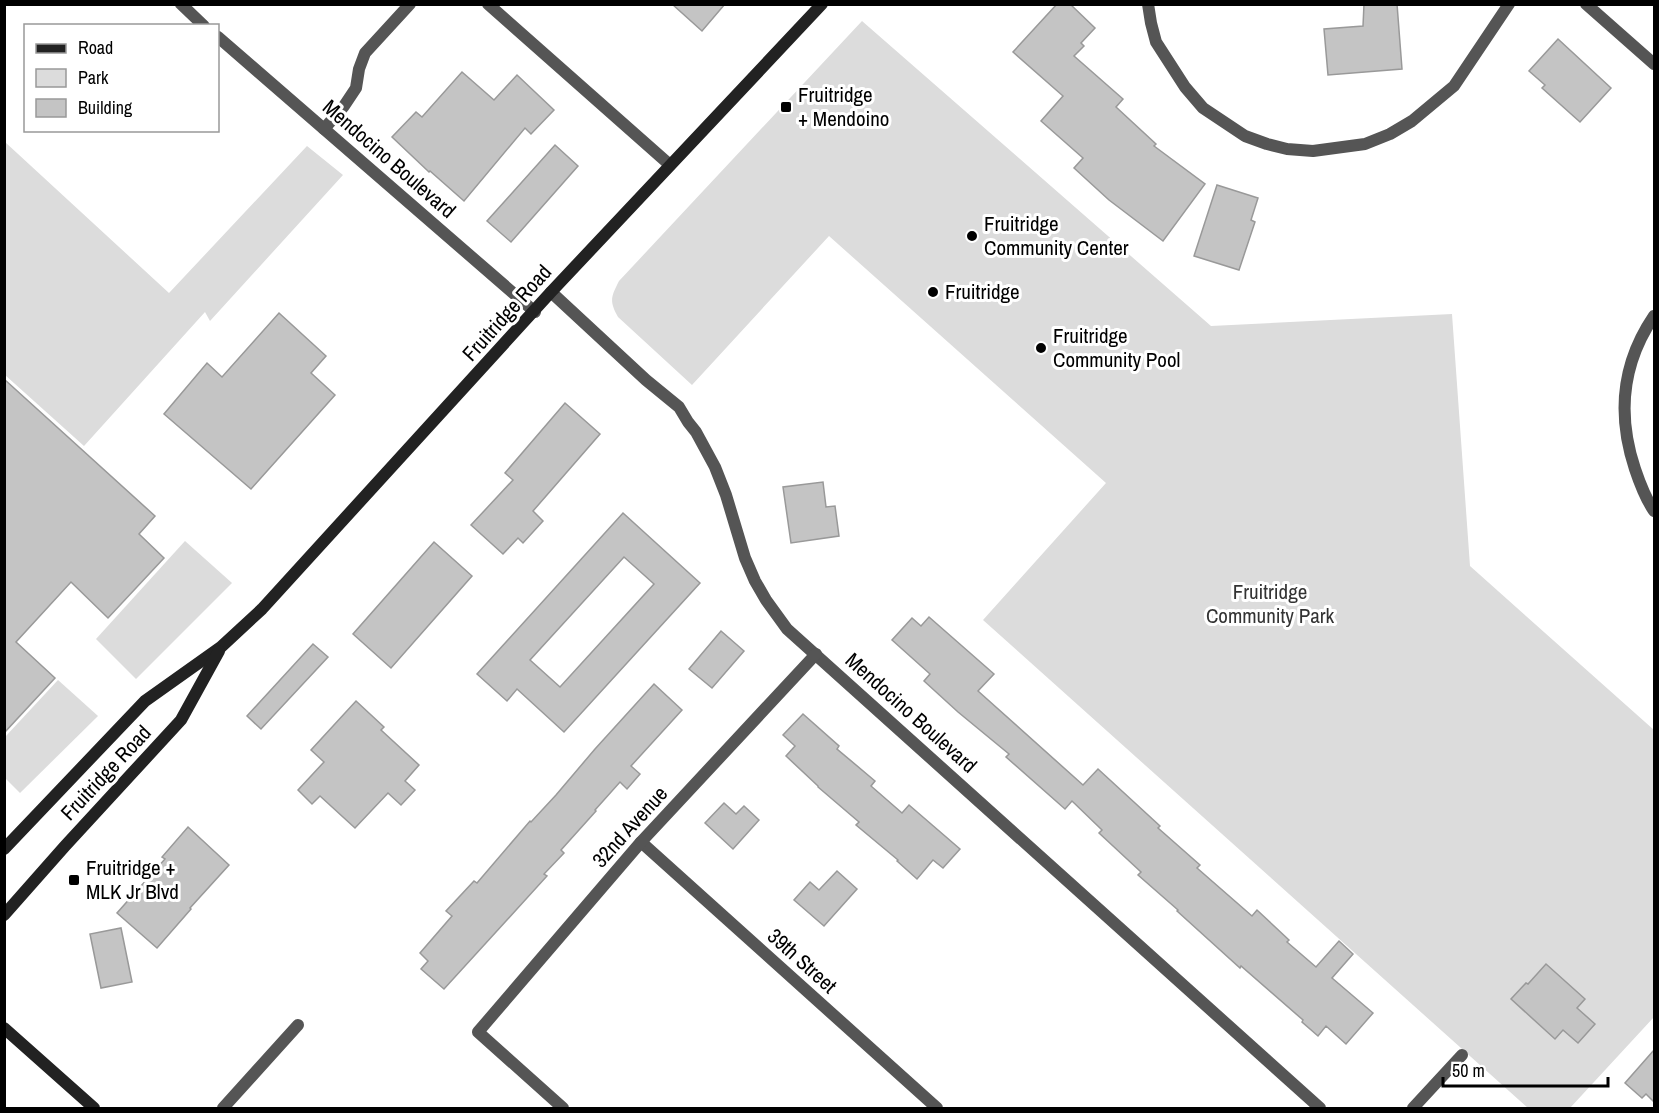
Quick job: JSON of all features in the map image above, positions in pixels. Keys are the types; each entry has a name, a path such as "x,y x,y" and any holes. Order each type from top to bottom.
{"main road":[{"name":"Fruitridge Road","path":"4,849 145,701 221,647 262,609 551,292 822,4"},
{"name":"Fruitridge Road","path":"4,915 181,720 221,647"},
{"path":"4,1029 94,1108"}],"street":[{"path":"181,4 202,24"},
{"path":"324,129 356,88 365,52 410,4"},
{"path":"488,4 670,165"},
{"path":"1148,4 1156,42 1185,87 1203,108 1245,136 1287,149 1313,151 1365,144 1390,134 1412,121 1454,86 1509,4"},
{"path":"1586,4 1654,64"},
{"name":"Mendocino Boulevard","path":"219,38 535,312"},
{"name":"Mendocino Boulevard","path":"551,292 646,380 679,407 715,467 745,558 755,581 787,628 1320,1108"},
{"path":"1654,316 1632,359 1626,382 1624,408 1625,431 1633,463 1640,485 1654,511"},
{"name":"32nd Avenue","path":"563,1108 478,1032 641,842 816,654"},
{"name":"39th Street","path":"641,842 937,1108"},
{"path":"223,1108 298,1026"},
{"path":"1413,1108 1462,1055"}],"green space":[{"name":"Fruitridge Community Park","path":"862,21 1211,326 1452,314 1470,566 1654,730 1654,1017 1570,1108 1528,1108 983,620 1106,483 829,236 692,385 618,317 612,299 619,281"},
{"path":"5,142 169,293 307,146 343,175 210,321 205,312 84,446 5,375"},
{"path":"185,541 232,583 136,679 96,639"},
{"path":"58,680 98,716 20,793 5,778 5,737"}],"building":[{"path":"672,4 725,4 702,31"},
{"path":"1057,4 1070,4 1095,28 1081,43 1084,46 1074,56 1123,99 1116,107 1156,144 1154,146 1205,184 1163,241 1109,200 1074,168 1083,158 1041,121 1063,96 1013,52"},
{"path":"1364,4 1397,4 1402,69 1328,75 1324,29 1363,26"},
{"path":"1558,39 1611,88 1580,122 1542,88 1545,85 1529,71"},
{"path":"462,72 494,100 517,75 554,110 531,134 525,128 464,201 392,137 416,112 422,117"},
{"path":"555,145 578,166 511,242 487,221"},
{"path":"1217,185 1258,198 1251,220 1255,222 1239,270 1194,256"},
{"path":"279,313 326,356 311,373 335,395 251,489 164,414 207,363 222,377"},
{"path":"4,379 155,516 139,534 164,558 108,618 71,582 16,642 55,678 4,733"},
{"path":"565,403 600,434 533,511 543,521 523,543 518,538 503,554 471,525 513,480 505,473"},
{"path":"823,482 826,507 835,506 839,536 791,543 783,487"},
{"path":"623,513 700,583 564,732 517,689 507,701 477,674","holes":["624,557 654,584 560,687 530,660"]},
{"path":"434,542 472,576 391,668 353,634"},
{"path":"929,617 994,674 978,691 1083,785 1098,769 1160,826 1158,828 1200,865 1197,868 1252,916 1257,910 1289,940 1287,942 1316,967 1339,941 1353,954 1332,978 1373,1013 1346,1044 1326,1026 1318,1036 1302,1022 1303,1020 1241,966 1240,968 1138,875 1141,872 1099,833 1102,830 1072,801 1065,809 1006,757 1009,754 924,681 930,674 892,640 912,618 921,626"},
{"path":"721,631 744,651 712,688 689,669"},
{"path":"313,644 328,657 261,729 247,716"},
{"path":"654,684 682,710 631,766 640,774 627,789 620,782 561,850 564,853 544,874 547,876 444,989 421,969 428,961 420,953 452,916 446,911 474,881 477,883"},
{"path":"356,701 384,727 381,730 419,765 405,781 415,790 401,805 388,793 355,828 320,796 312,804 298,790 324,762 311,750"},
{"path":"803,714 839,746 837,749 875,781 871,786 902,813 909,805 960,849 943,868 933,860 917,879 856,825 859,822 786,756 795,746 783,735"},
{"path":"724,803 736,814 744,806 759,820 733,849 705,823"},
{"path":"188,827 229,865 157,948 117,913 165,859 162,857"},
{"path":"837,871 857,889 824,926 794,900 810,882 819,890"},
{"path":"121,928 132,982 101,988 90,934"},
{"path":"1546,964 1585,999 1577,1008 1595,1024 1578,1043 1563,1030 1555,1039 1511,999"},
{"path":"1654,1050 1654,1102 1646,1094 1642,1098 1625,1083"}],"place":[{"name":"Fruitridge + Mendoino","path":"786,107"},
{"name":"Fruitridge Community Center","path":"972,236"},
{"name":"Fruitridge","path":"933,292"},
{"name":"Fruitridge Community Pool","path":"1041,348"},
{"name":"Fruitridge + MLK Jr Blvd","path":"74,880"}]}
